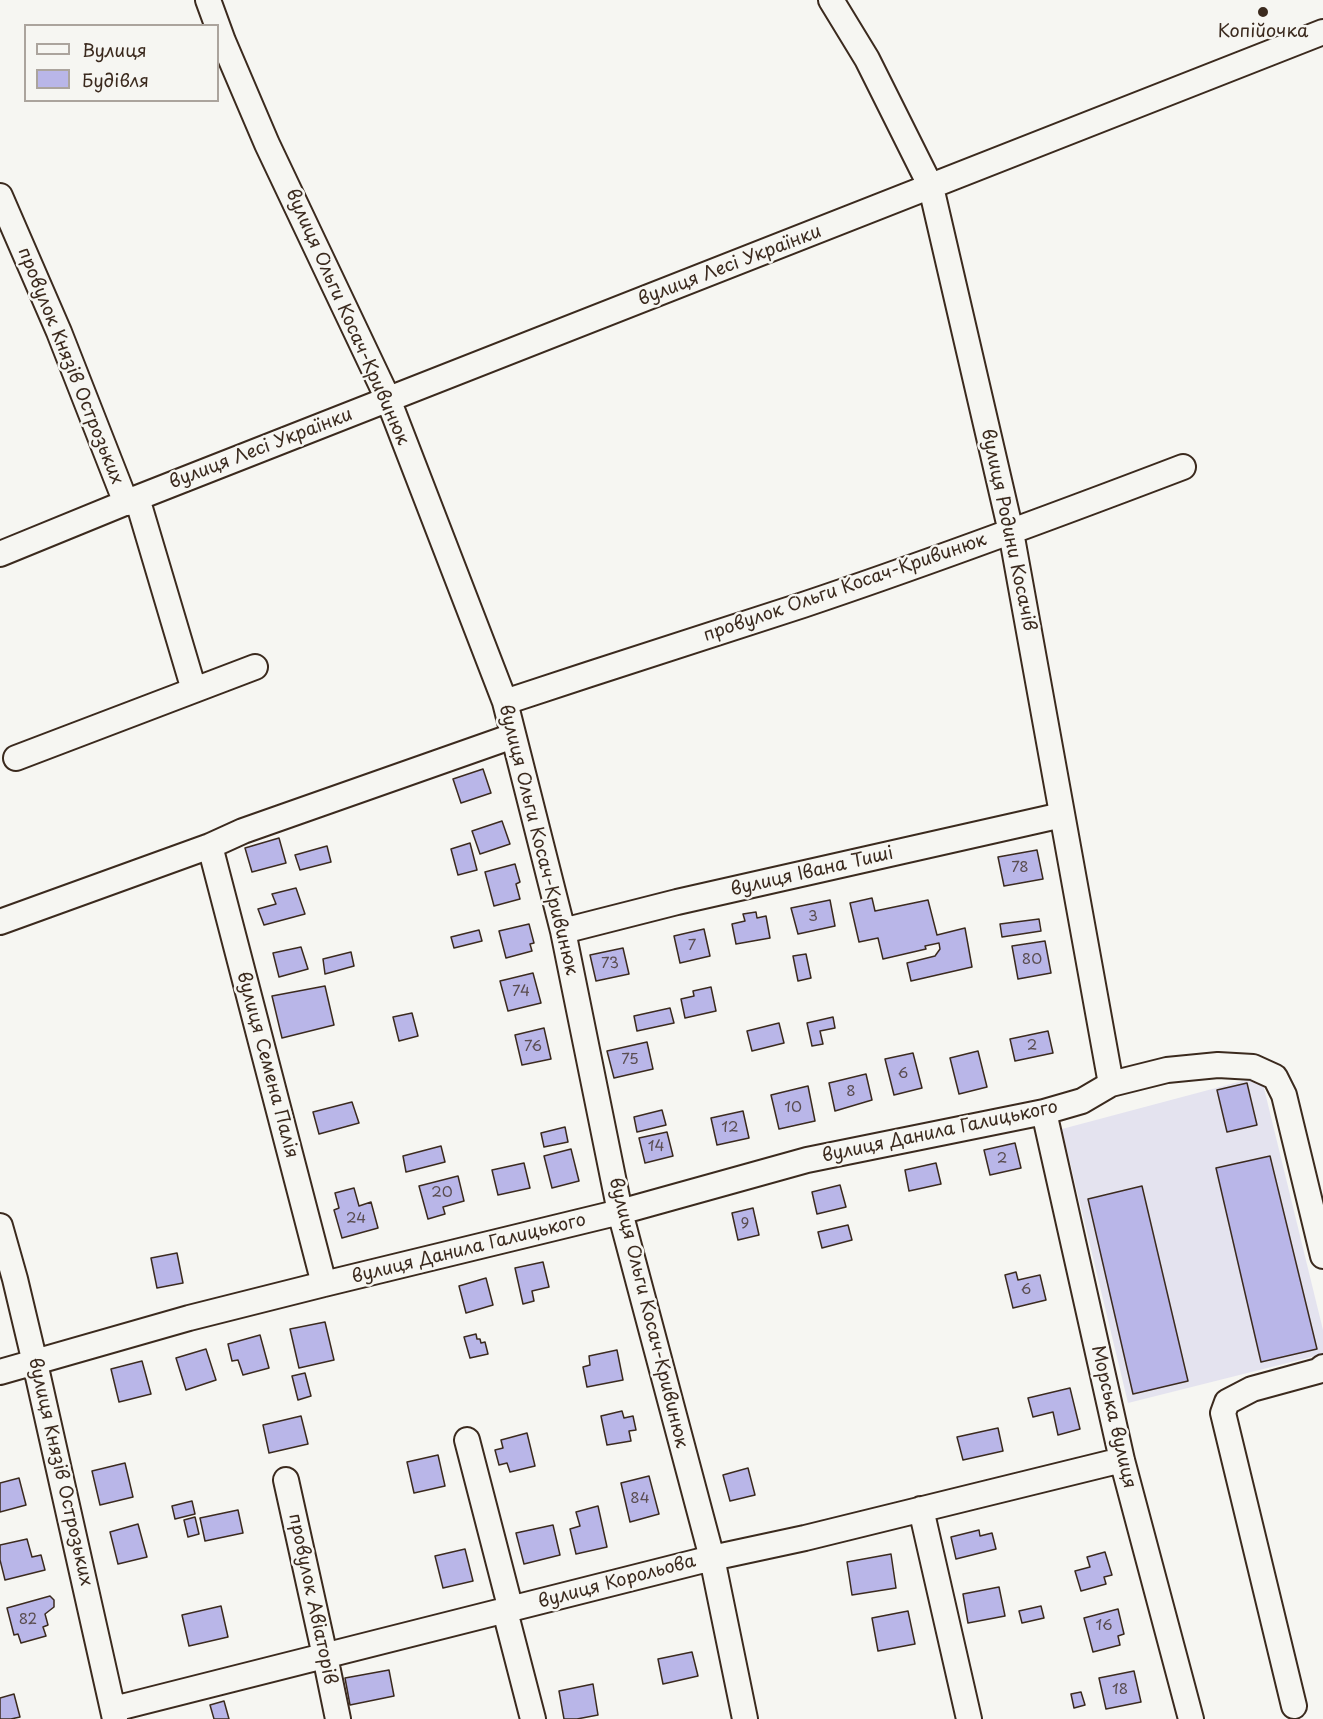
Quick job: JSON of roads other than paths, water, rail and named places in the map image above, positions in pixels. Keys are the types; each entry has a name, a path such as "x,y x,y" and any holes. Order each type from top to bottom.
{"street":[{"name":"вулиця Ольги Косач-Кривинюк","path":"208,0 217,24"},
{"name":"вулиця Родини Косачів","path":"831,0 867,59 931,187 1011,532 1111,1084"},
{"name":"вулиця Ольги Косач-Кривинюк","path":"219,30 267,144 388,399 505,702 562,931 620,1212 712,1558 745,1719"},
{"name":"вулиця Лесі Українки","path":"0,554 1323,32"},
{"name":"провулок Князів Острозьких","path":"2,204 131,501"},
{"name":"провулок Ольги Косач-Кривинюк","path":"505,702 803,605 1011,532 1183,467"},
{"path":"131,501 194,690"},
{"path":"16,758 255,667"},
{"path":"0,922 210,846 243,831 513,736"},
{"name":"вулиця Івана Тиші","path":"562,931 677,902 1062,815"},
{"name":"вулиця Семена Палія","path":"210,846 324,1284"},
{"name":"вулиця Данила Галицького","path":"0,1372 189,1318 620,1212 807,1160 1044,1112 1082,1101 1111,1084 1167,1070 1218,1065 1253,1067 1275,1077 1284,1095 1323,1256"},
{"name":"Морська вулиця","path":"1044,1112 1122,1460 1191,1719"},
{"name":"вулиця Князів Острозьких","path":"0,1226 15,1279 115,1714"},
{"path":"1294,1706 1223,1413 1227,1402 1252,1389 1318,1371 1323,1367"},
{"path":"467,1440 533,1719"},
{"name":"вулиця Корольова","path":"115,1714 326,1656 712,1558 805,1538 1122,1460"},
{"name":"провулок Авіаторів","path":"286,1480 338,1719"},
{"path":"921,1509 969,1719"}],"place":[{"name":"Копійочка","path":"1263,12"}]}
